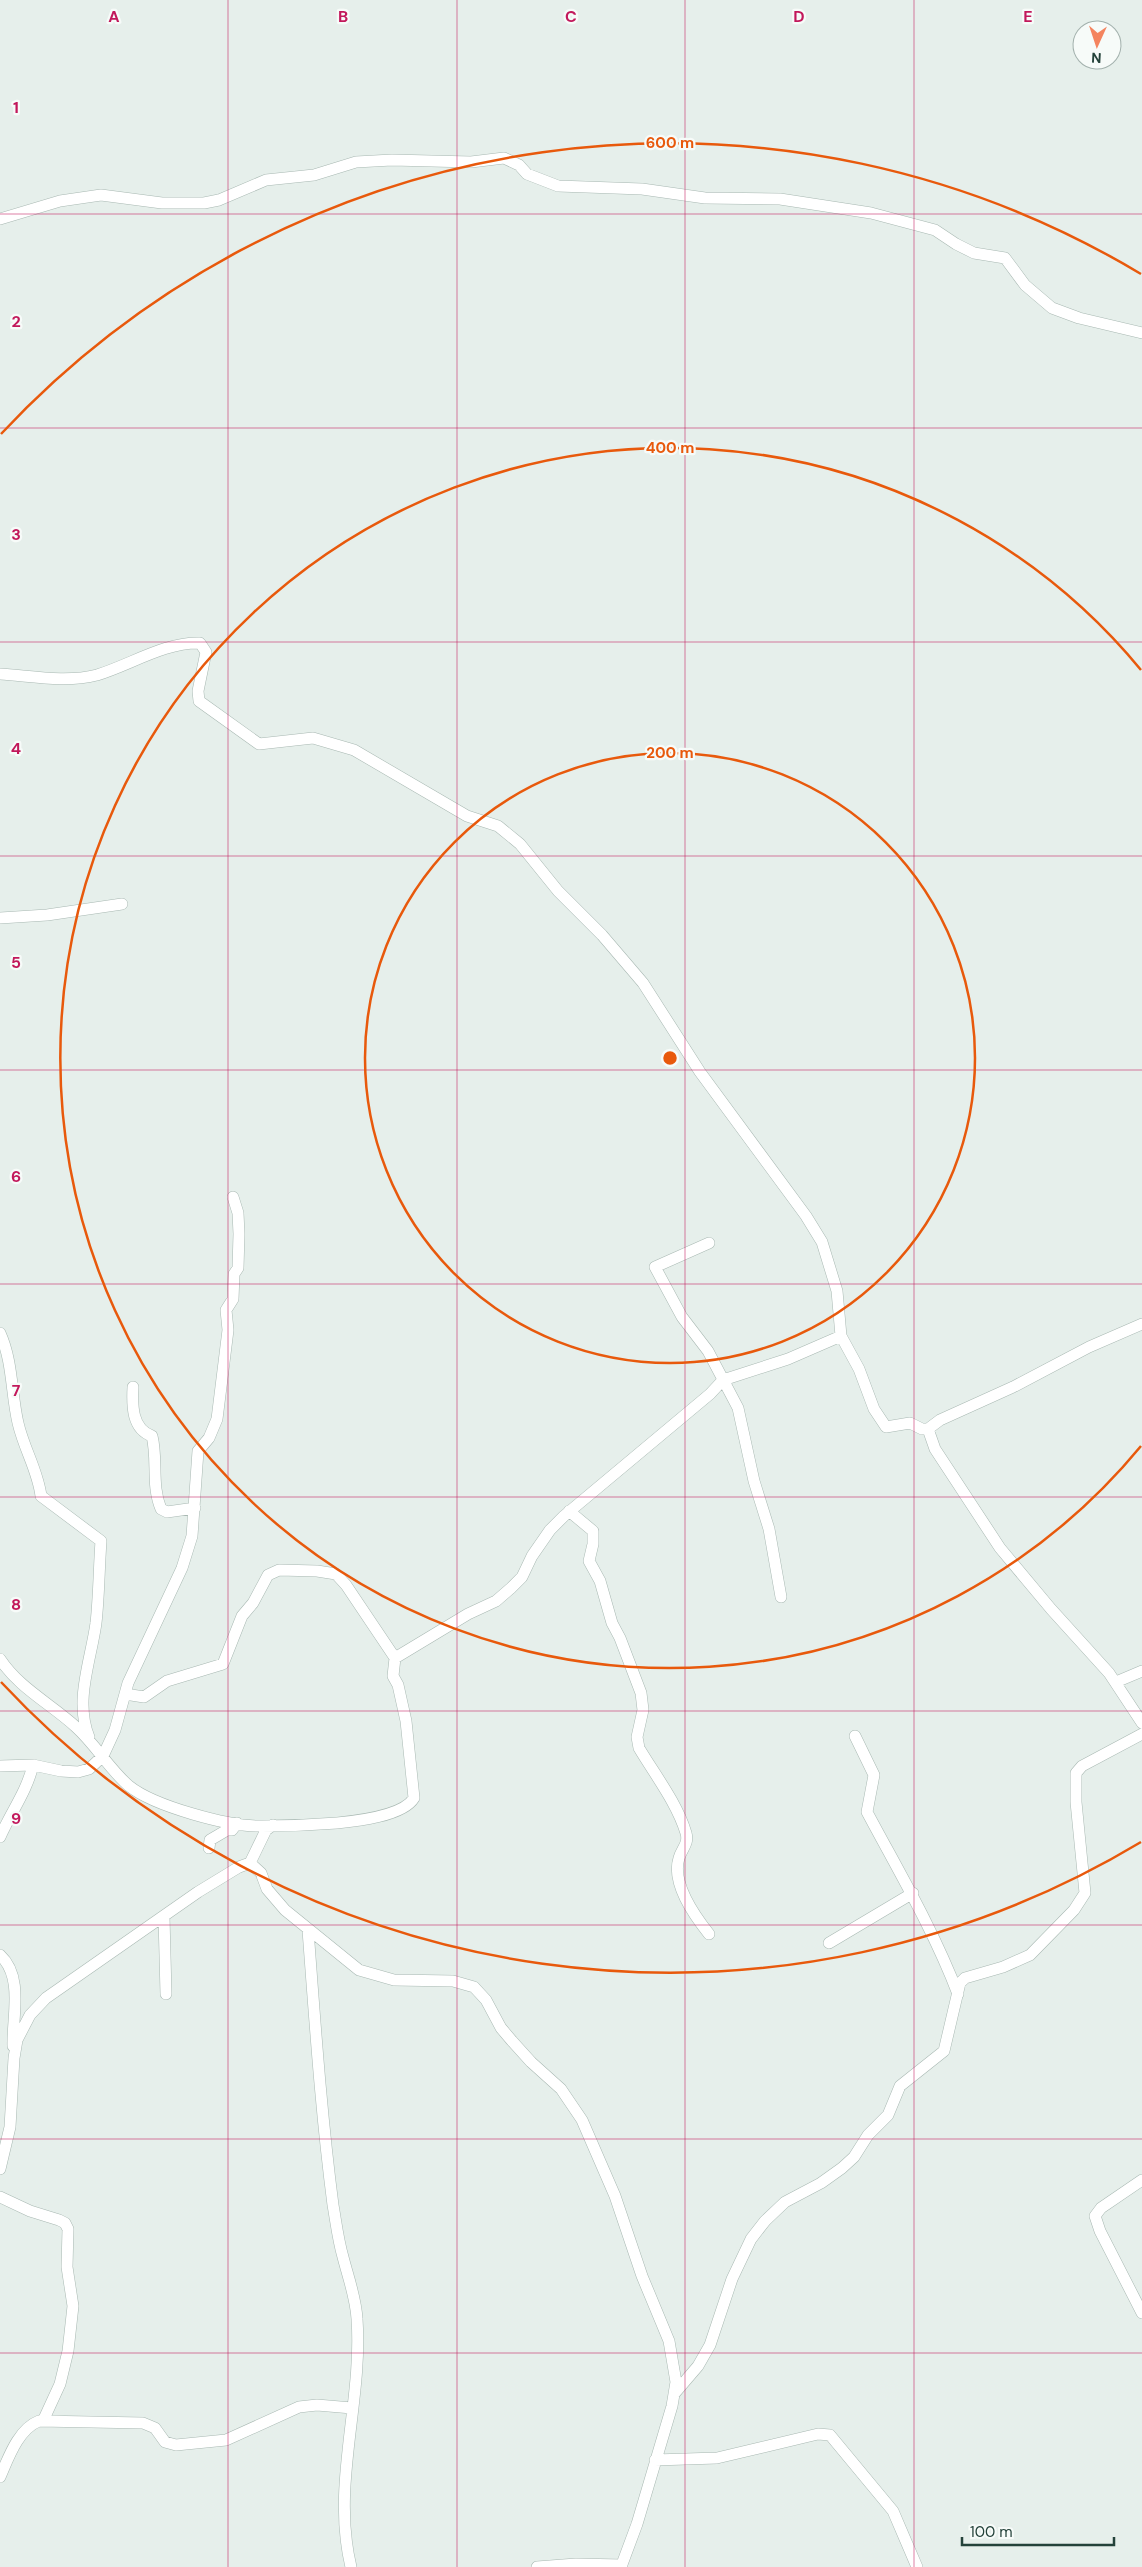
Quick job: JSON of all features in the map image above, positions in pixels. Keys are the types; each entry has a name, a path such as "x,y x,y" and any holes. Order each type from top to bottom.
{"street":[{"path":"0,219 60,201 101,194 162,203 204,204 219,200 266,180 314,175 356,162 392,160 471,162 504,158 519,165 527,174 558,186 642,189 705,198 780,199 871,213 935,230 964,249 1005,258 1034,294 1060,312 1142,333"},
{"path":"0,674 62,678 85,677 159,652 200,643 204,646 206,652 198,691 200,701 250,739 264,744 313,738 332,742 365,756 467,816 498,826 510,834 558,891 602,935 643,984 717,1096 806,1216 822,1242 837,1291 841,1336 859,1369 874,1408 886,1427 910,1423 922,1430 928,1429 1089,1347 1142,1324"},
{"path":"0,918 47,915 122,904"},
{"path":"0,1766 33,1765 61,1771 78,1772 89,1769 103,1756 115,1730 125,1694 155,1621 182,1568 192,1536 198,1451 209,1438 216,1419 228,1330 226,1310 233,1299 234,1274 238,1268 238,1213 233,1196"},
{"path":"709,1243 655,1267 682,1317 708,1351 738,1408 746,1435 754,1481 769,1529 781,1597"},
{"path":"0,1333 14,1384 18,1422 39,1478 41,1496 101,1541 96,1622 84,1694 83,1722 92,1742"},
{"path":"395,1658 503,1595 522,1577 532,1556 550,1530 569,1511 710,1394 723,1380 788,1359 841,1336"},
{"path":"133,1387 133,1410 137,1423 141,1431 152,1436 154,1444 154,1474 161,1509 167,1512 195,1508"},
{"path":"928,1429 935,1448 1000,1548 1116,1682 1142,1723"},
{"path":"569,1511 593,1531 593,1544 589,1561 600,1581 612,1623 620,1638 641,1692 643,1710 637,1736 639,1748 680,1817 687,1843 679,1858 679,1884 700,1922 709,1934"},
{"path":"0,1659 12,1675 92,1742 127,1785 149,1799 174,1808 237,1823 261,1826 316,1826 357,1821 404,1808 414,1798 413,1771 406,1721 398,1685 393,1676 395,1658 336,1574 317,1570 279,1570 268,1575 253,1603 242,1616 223,1664 167,1681 144,1697 125,1694"},
{"path":"1116,1682 1142,1671"},
{"path":"674,2394 705,2356 714,2336 732,2279 757,2230 785,2202 830,2177 854,2157 868,2135 888,2115 900,2086 944,2051 959,1997 960,1983 965,1978 1003,1967 1030,1955 1082,1900 1085,1893 1076,1802 1076,1773 1082,1766 1142,1734"},
{"path":"855,1736 874,1775 867,1812 913,1893 945,1960 959,1997"},
{"path":"0,1837 12,1816 19,1797 29,1782 33,1765"},
{"path":"209,1848 210,1840 227,1830 232,1830 237,1823"},
{"path":"14,2058 18,2040 30,2015 46,1998 112,1953 128,1939 164,1918 210,1884 250,1863 266,1830 273,1825"},
{"path":"250,1863 261,1874 264,1885 275,1900 308,1930 363,1973 394,1980 453,1981 474,1987 486,2000 501,2028 531,2062 561,2089 575,2109 593,2143 615,2196 642,2276 670,2342 676,2382 674,2394 637,2524 622,2566 537,2567"},
{"path":"829,1943 913,1893"},
{"path":"164,1918 166,1994"},
{"path":"308,1930 322,2120 338,2232 354,2298 357,2319 352,2408 343,2504 346,2545 351,2567"},
{"path":"0,1955 9,1966 14,1983 14,2058 10,2127 0,2169"},
{"path":"1142,2180 1101,2208 1095,2216 1100,2230 1142,2313"},
{"path":"0,2197 59,2220 65,2223 68,2229 67,2267 73,2306 69,2344 60,2384 43,2421"},
{"path":"0,2477 9,2456 25,2431 35,2423 43,2421 143,2423 154,2428 165,2442 184,2445 213,2443 234,2437 299,2407 352,2408"},
{"path":"655,2460 717,2458 818,2434 830,2435 893,2511 917,2567"}]}
